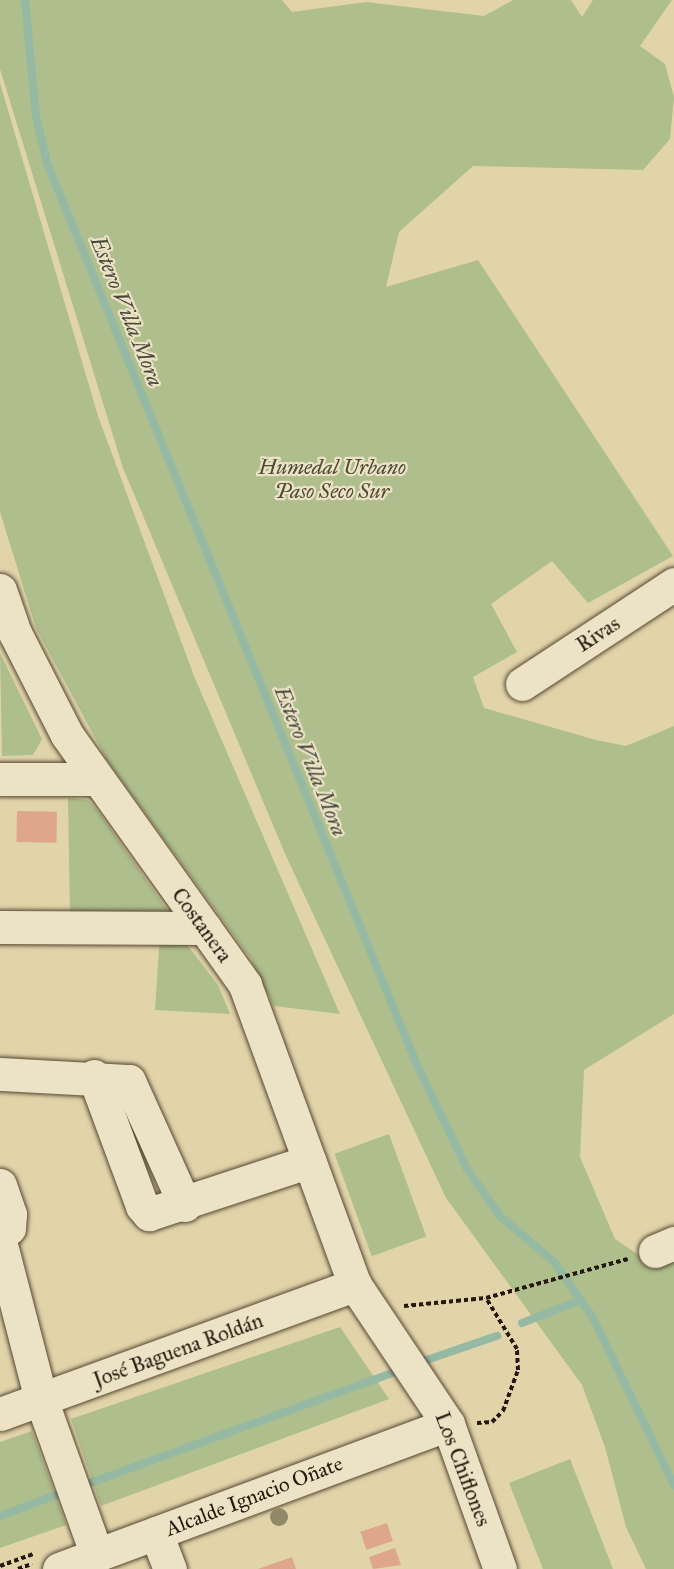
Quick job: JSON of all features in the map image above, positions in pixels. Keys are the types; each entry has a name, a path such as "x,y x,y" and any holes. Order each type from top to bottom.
{"street":[{"name":"Rivas","path":"522,684 674,584"},
{"name":"Costanera","path":"0,590 7,634 52,710 97,780 205,928 250,996 310,1161 368,1306"},
{"path":"0,779 97,780"},
{"path":"0,927 205,928"},
{"path":"0,1074 94,1076 142,1206 155,1215 310,1161"},
{"path":"0,1185 10,1214 9,1228 0,1233"},
{"path":"0,1241 8,1295 41,1399 97,1555"},
{"name":"Los Chiflones","path":"368,1306 427,1387 448,1424 500,1569"},
{"name":"José Baguena Roldán","path":"0,1414 41,1399 368,1306"},
{"name":"Alcalde Ignacio Oñate","path":"59,1569 448,1424"},
{"path":"156,1533 170,1569"}],"path":[{"path":"368,1306 486,1298 664,1247"},
{"path":"448,1424 492,1422 512,1394 517,1349 486,1298"}],"green space":[{"name":"Humedal Urbano Paso Seco Sur","path":"0,0 282,0 292,12 366,2 484,16 513,0 571,0 582,17 593,0 672,0 640,46 665,64 674,97 670,139 643,170 473,166 399,232 386,287 478,260 673,556 588,603 552,561 491,604 517,652 473,677 484,708 596,740 626,746 674,726 674,1014 584,1070 580,1157 615,1239 643,1258 674,1253 674,1569 646,1569 626,1527 605,1447 582,1385 446,1198 286,856 123,468 0,69"},
{"path":"0,83 98,416 194,676 340,1014 274,1006 251,959 107,760 36,628 0,512"},
{"path":"0,653 42,739 33,755 2,756"},
{"path":"68,798 88,800 98,811 170,914 70,916"},
{"path":"160,934 181,937 218,985 230,1014 155,1010"},
{"path":"389,1134 426,1236 372,1256 334,1154"},
{"path":"340,1327 389,1399 101,1506 71,1419"},
{"path":"32,1431 66,1525 0,1548 0,1442"},
{"path":"570,1459 613,1569 543,1569 509,1483"}],"building":[{"path":"17,811 57,812 56,843 16,842"},
{"path":"387,1523 393,1541 366,1550 360,1532"},
{"path":"395,1548 401,1565 373,1569 369,1557"},
{"path":"292,1557 296,1569 258,1569"}],"waterway":[{"name":"Estero Villa Mora","path":"25,0 36,116 47,163 417,1065 467,1169 500,1216 554,1262 592,1316 674,1485"},
{"path":"522,1323 581,1300"},
{"path":"415,1364 497,1336"},
{"path":"79,1487 403,1369"},
{"path":"0,1516 67,1491"}]}
